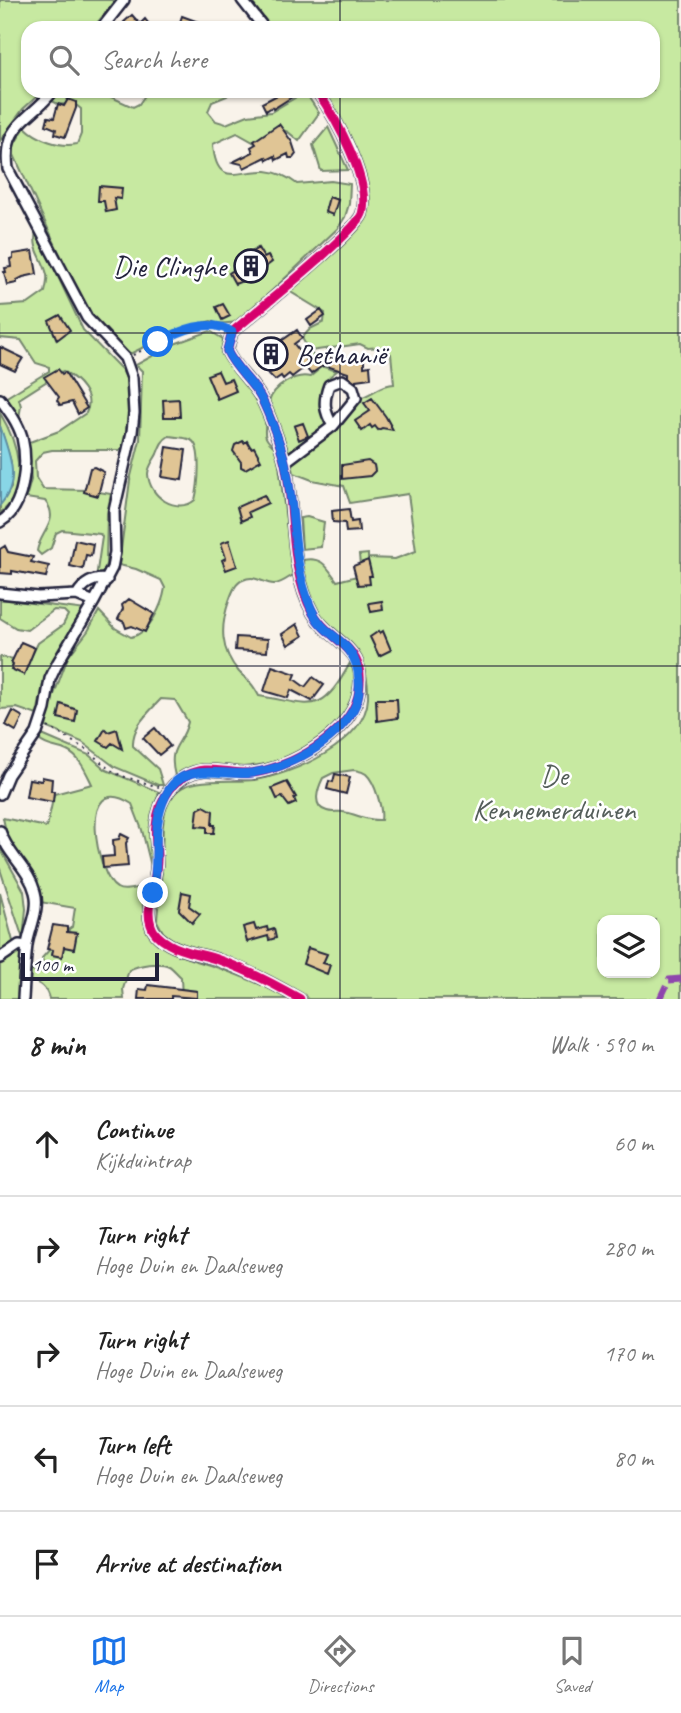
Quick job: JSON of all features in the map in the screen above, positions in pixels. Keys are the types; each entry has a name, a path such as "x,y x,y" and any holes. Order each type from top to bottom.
{"street":[{"path":"108,21 124,0"},
{"path":"242,0 258,21"},
{"path":"0,794 40,724 50,678 58,662 107,580 115,552 114,511 132,432 132,378 125,358 87,318 4,170 10,138 20,121 45,98"},
{"path":"300,999 265,979 225,962 167,943 152,929 149,916 157,863 156,823 167,792 175,782 194,772 247,773 270,769 297,758 335,733 353,710 358,696 359,673 353,654 341,640 319,623 307,598 296,550 285,462 261,397 232,362 227,351 232,332 339,240 361,217 363,199 348,145 322,98"},
{"path":"285,462 333,426 356,398 353,388 342,380 329,385 324,397 326,414 333,426"},
{"path":"0,399 16,422 22,438 24,465 14,509 8,518 0,522"},
{"path":"77,595 81,587 98,578 107,580"},
{"path":"0,593 38,597 77,595 94,602"},
{"path":"0,831 10,854 27,874 36,895 36,913 27,946 23,999"},
{"path":"0,958 19,945 27,946"}],"path":[{"path":"130,356 170,336 204,325 223,326 232,332"},
{"path":"40,724 87,750 109,769 122,776 157,786 167,792"}],"green space":[{"path":"0,0 116,0 99,21 21,21 21,98 35,98 23,109 0,141"},
{"name":"De Kennemerduinen","path":"250,0 681,0 681,999 308,999 280,984 171,939 157,921 163,820 173,795 180,789 199,782 254,780 306,764 341,742 355,729 364,714 368,688 362,661 353,646 315,610 307,589 303,560 319,561 337,581 361,575 359,555 395,559 416,551 408,494 350,503 344,486 312,480 294,473 291,461 335,429 359,398 394,384 391,354 380,347 368,348 360,344 310,351 320,366 337,371 322,388 321,401 326,424 289,453 269,402 275,391 285,382 298,377 310,377 317,371 308,358 309,351 302,338 310,329 324,322 325,313 289,291 364,221 368,207 368,191 364,172 349,135 327,98 660,98 660,21 266,21","holes":["354,770 366,774 380,803 381,820 343,812 329,812 319,806 318,792 323,778 333,773"]},
{"path":"114,98 133,107 143,98 222,98 212,102 208,111 216,121 226,124 248,115 271,112 295,98 309,98 319,113 299,141 280,129 255,143 237,133 213,144 215,158 224,172 231,174 266,171 282,175 297,184 331,181 350,184 345,217 338,228 239,322 217,324 211,321 176,331 128,355 88,315 14,155 14,145 25,127 49,142 77,144 81,134 81,109 76,105 58,104 50,100"},
{"path":"328,127 348,170 321,171 313,145"},
{"path":"36,230 83,330 122,370 129,384 128,421 123,450 52,450 43,452 35,461 36,478 43,489 87,490 111,494 107,513 106,564 103,572 96,578 102,537 100,534 62,530 56,533 51,548 41,555 37,551 51,514 45,501 26,498 31,480 27,443 59,431 86,413 87,394 79,383 63,371 19,399 19,418 5,398 49,371 49,367 36,363 21,340 0,338 0,306 28,304 45,292 47,275 37,249"},
{"path":"210,331 223,339 225,357 261,408 265,421 265,436 277,449 293,575 277,584 252,578 240,581 229,601 224,620 228,655 259,696 303,704 322,700 340,681 350,663 354,671 355,685 352,708 320,743 276,763 195,769 175,776 174,752 188,722 175,700 161,699 138,726 133,739 133,746 158,769 163,785 158,785 115,767 82,742 46,727 52,700 68,657 99,611 115,628 131,637 144,630 161,603 165,588 161,580 119,565 130,480 140,440 142,371 136,365 174,344","holes":["169,436 191,440 197,450 199,468 196,494 195,500 188,504 165,501 153,490 150,482 150,466 163,441"]},
{"path":"0,413 12,437 19,479 10,503 0,513 0,505 11,488 11,462 0,426"},
{"path":"307,517 324,522 321,547 302,549 300,518"},
{"path":"0,599 86,610 50,665 44,679 37,715 17,708 0,709 0,657 27,665 38,643 63,625 68,615 64,611 54,610 27,630 16,628 0,618"},
{"path":"42,735 89,755 106,770 159,792 152,821 152,870 132,804 114,797 103,801 97,812 96,829 103,866 117,888 129,890 150,885 147,923 150,934 156,941 173,952 249,980 289,999 182,999 181,977 170,967 160,964 143,965 129,970 123,989 124,999 49,999 42,987 30,981 31,971 46,973 42,958 50,949 67,939 75,908 34,901 3,818 47,827 54,794 92,784 76,757 67,751 42,743 39,740"},
{"path":"0,848 24,891 26,909 23,939 0,869"},
{"path":"0,893 14,945 0,953"},
{"path":"22,952 18,999 0,999 0,964"}],"water":[{"path":"0,426 10,457 12,477 7,496 0,505"}],"building":[{"path":"132,15 137,21 125,21"},
{"path":"182,16 196,21 180,21"},
{"path":"272,98 290,98 266,111 262,103"},
{"path":"68,99 76,102 76,108 65,137 55,134 56,129 46,125 48,117 54,118 58,104 64,106"},
{"path":"279,124 292,142 296,154 293,158 289,158 288,154 276,160 275,156 267,160 266,157 244,168 242,164 233,162 253,152 251,147 256,144 254,141"},
{"path":"99,186 122,188 121,199 114,198 116,210 106,212 104,201 98,201"},
{"path":"329,197 338,200 333,215 325,212"},
{"name":"Die Clinghe","path":"258,248 264,258 268,256 272,262 252,277 235,284 229,273 235,269 234,264"},
{"path":"33,251 37,274 7,285 4,272 5,268 11,267 10,259 13,254"},
{"path":"223,304 230,316 222,320 216,307"},
{"path":"321,310 325,316 311,326 307,320"},
{"path":"60,315 70,330 57,340 49,321"},
{"name":"Bethanië","path":"297,330 302,338 294,344 310,364 324,362 326,355 333,359 364,358 364,367 370,366 371,378 356,382 348,373 324,365 311,374 305,367 292,377 289,374 283,379 281,376 275,380 261,366 258,353 267,346 271,348"},
{"path":"0,347 23,358 15,371 0,364"},
{"path":"58,369 62,374 65,372 87,408 78,414 72,402 60,405 57,400 59,397 44,377"},
{"path":"218,371 223,382 231,379 236,391 217,399 207,375"},
{"path":"372,398 393,430 378,430 370,425 362,431 355,421 370,411 364,403"},
{"path":"179,399 180,417 164,417 163,400"},
{"path":"303,423 308,436 299,440 294,426"},
{"path":"247,441 251,448 254,447 261,460 245,469 241,467 241,462 233,451 235,445"},
{"path":"167,447 186,450 182,480 162,477"},
{"path":"368,461 374,465 375,471 370,476 342,479 342,465"},
{"path":"90,468 104,472 98,496 84,492"},
{"path":"264,495 268,503 248,512 250,517 241,521 237,507"},
{"path":"349,509 351,522 358,521 359,531 346,532 345,523 333,522 332,511"},
{"path":"75,540 93,544 91,556 86,555 83,569 70,566"},
{"path":"229,540 237,566 226,570 222,560 226,558 221,543"},
{"path":"5,546 8,552 33,557 31,562 49,566 46,577 12,571 12,574 0,573 0,549"},
{"path":"368,560 372,576 369,576 370,584 358,585 353,566"},
{"path":"129,599 154,614 145,632 132,626 126,628 124,622 118,619 122,605"},
{"path":"382,601 383,610 371,612 369,603"},
{"path":"297,624 303,636 288,645 282,634"},
{"path":"383,631 391,650 379,656 370,637"},
{"path":"236,637 268,639 267,652 235,650"},
{"path":"21,642 35,648 24,675 11,669"},
{"path":"272,666 296,674 294,679 305,687 313,677 324,685 312,701 291,690 288,698 264,691"},
{"path":"376,699 397,699 398,718 377,721"},
{"path":"61,704 77,710 75,722 58,718"},
{"path":"13,711 23,717 16,731 6,725"},
{"path":"155,728 170,746 159,755 143,738"},
{"path":"105,729 108,732 117,729 122,749 112,743 108,747 98,741"},
{"path":"335,774 350,777 346,794 327,789"},
{"path":"42,777 52,779 53,802 26,797 29,779 42,781"},
{"path":"287,782 296,797 296,803 289,806 282,797 277,799 272,788"},
{"path":"204,806 213,811 214,833 207,833 207,827 196,826 198,809"},
{"path":"121,834 129,838 126,843 128,866 103,868 102,857 114,856 113,840 119,839"},
{"path":"182,892 191,894 189,906 200,914 192,923 179,910"},
{"path":"254,924 256,930 267,927 268,931 274,929 276,938 269,940 268,936 247,942 243,927"},
{"path":"53,925 67,927 67,932 77,933 74,949 64,947 62,957 52,955 53,950 47,949"},
{"path":"308,948 327,954 323,963 330,965 327,974 303,964"},
{"path":"148,985 197,991 197,998 171,996 171,999 138,999 139,989 147,990"}],"marked path":[{"path":"660,999 669,980 681,979"}],"cycle path":[{"path":"300,999 240,968 169,944 152,928 149,909 157,865 157,816 170,789 194,772 216,770 251,773 282,765 299,757 315,748 342,724 358,696 359,666 354,656 321,624 305,596 296,558 285,463 271,421 257,392 227,351 232,332 342,238 362,214 364,201 357,168 342,133 321,98"}],"place":[{"name":"Die Clinghe","path":"251,266"},
{"name":"Bethanië","path":"271,354"}],"route":[{"path":"153,893 157,863 156,823 167,792 175,782 194,772 256,772 297,758 319,745 342,725 353,710 360,684 358,663 353,654 341,640 319,623 307,598 296,550 285,462 261,397 232,362 227,351 227,342 232,332 223,326 204,325 158,342"}]}
